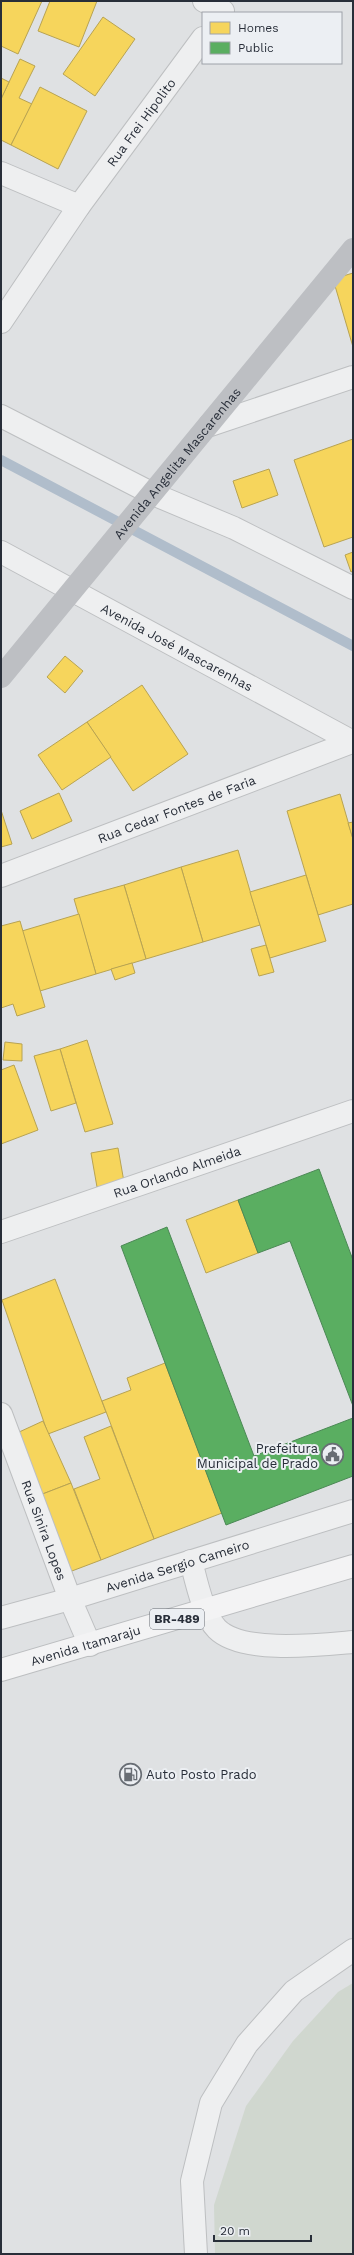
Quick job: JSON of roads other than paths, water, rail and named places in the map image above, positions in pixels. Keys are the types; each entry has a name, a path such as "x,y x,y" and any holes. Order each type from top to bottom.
{"main road":[{"name":"Avenida Itamaraju","path":"1,1670 90,1645 353,1566"}],"street":[{"path":"204,1 225,8"},
{"name":"Rua Frei Hipolito","path":"1,322 79,206 202,39"},
{"path":"1,173 79,206"},
{"name":"Avenida Angelita Mascarenhas","path":"1,676 210,425 353,249"},
{"path":"210,425 353,377"},
{"path":"1,416 147,500 234,528 353,588"},
{"name":"Avenida José Mascarenhas","path":"1,552 71,592 353,742"},
{"name":"Rua Cedar Fontes de Faria","path":"1,876 353,742"},
{"name":"Rua Orlando Almeida","path":"1,1232 353,1111"},
{"name":"Rua Sinira Lopes","path":"1,1414 70,1599 90,1645"},
{"name":"Avenida Sergio Cameiro","path":"1,1618 70,1599 353,1511"},
{"path":"191,1561 206,1610 216,1628 230,1638 248,1644 306,1646 353,1642"},
{"path":"196,2254 192,2182 211,2103 247,2044 294,1991 353,1950"}],"waterway":[{"path":"1,460 353,646"}],"place":[{"name":"Prefeitura Municipal de Prado","path":"333,1455"},
{"name":"Auto Posto Prado","path":"131,1774"}]}
